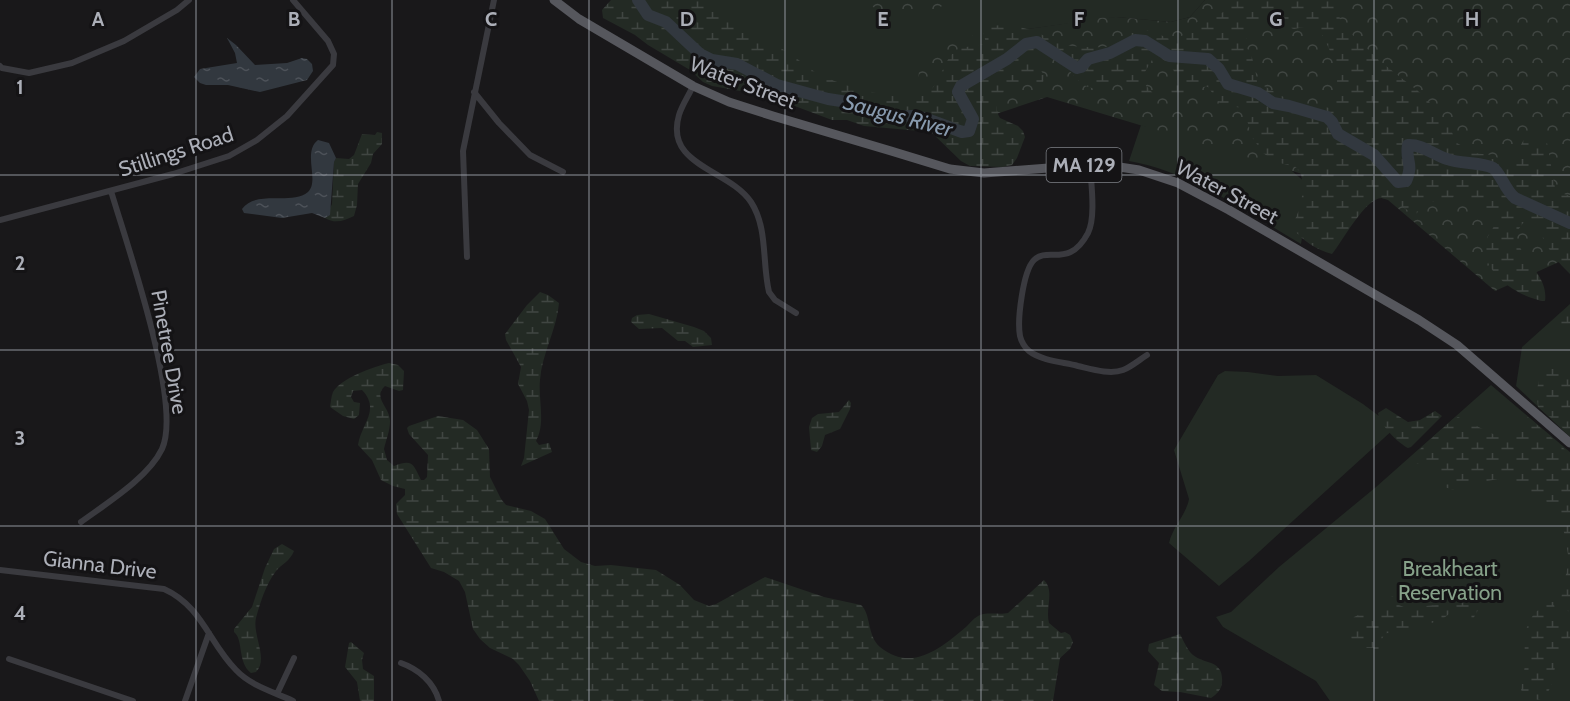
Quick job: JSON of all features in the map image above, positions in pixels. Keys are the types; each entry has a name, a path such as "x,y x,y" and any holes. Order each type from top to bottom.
{"main road":[{"name":"Water Street","path":"554,0 596,30 693,86 729,102 950,169 984,173 1100,164 1139,170 1178,183 1355,282 1457,345 1570,443"}],"street":[{"path":"0,66 29,73 72,63 124,41 177,10 189,0"},
{"name":"Stillings Road","path":"0,220 111,191 229,156 257,140 287,116 333,65 334,54 328,41 293,0"},
{"path":"468,257 464,151 494,0"},
{"path":"693,86 679,113 676,131 683,151 735,185 751,202 760,222 769,292 775,300 796,313"},
{"path":"474,92 499,123 530,154 563,172"},
{"path":"1090,164 1092,218 1088,232 1078,247 1067,255 1038,256 1031,263 1022,295 1020,335 1029,351 1041,357 1096,371 1122,370 1147,355"},
{"name":"Pinetree Drive","path":"81,522 141,476 156,459 166,439 165,406 146,306 111,191"},
{"name":"Gianna Drive","path":"0,570 164,588 187,603 227,660 243,677 293,701"},
{"path":"184,701 209,633"},
{"path":"277,694 294,658"},
{"path":"9,659 133,701"},
{"path":"400,663 415,668 426,678 437,693 439,701"}],"green space":[{"path":"611,0 708,0 733,21 789,53 822,76 873,92 914,97 929,92 956,51 964,47 986,43 983,31 994,26 1023,28 1065,45 1105,47 1115,45 1127,35 1140,32 1152,31 1167,38 1178,38 1201,20 1227,10 1233,0 1338,0 1339,16 1344,27 1381,62 1423,95 1448,124 1457,143 1474,153 1492,155 1506,163 1513,159 1526,137 1540,135 1546,137 1555,188 1558,192 1570,196 1570,274 1553,255 1538,231 1523,223 1516,233 1518,242 1538,274 1545,291 1545,301 1525,295 1504,283 1489,265 1485,255 1486,241 1498,220 1482,211 1467,197 1460,195 1455,195 1447,207 1429,199 1416,214 1391,200 1382,198 1376,200 1362,212 1332,254 1315,247 1292,227 1301,205 1303,187 1301,174 1296,167 1276,162 1263,153 1252,137 1244,110 1237,107 1230,109 1221,105 1208,87 1198,88 1181,97 1172,98 1174,71 1158,56 1152,60 1142,77 1155,96 1154,102 1119,82 1097,88 1087,86 1056,59 1043,51 1037,53 1034,61 1044,75 1043,83 1010,86 1000,97 997,105 1000,118 1018,126 1023,131 1025,137 1017,158 1012,165 1003,167 970,166 961,161 931,132 864,126 847,120 832,120 768,96 712,86 635,35 603,18 602,10","holes":["1266,20 1294,29 1315,25 1329,50 1335,65 1337,81 1329,108 1314,104 1296,104 1257,82 1253,61 1246,45 1249,33"]},
{"path":"667,0 1205,0 1190,17 1171,22 1116,17 1028,29 935,104 844,98"},
{"path":"862,0 950,0 925,14 903,18 892,16"},
{"path":"1205,0 1570,0 1570,257 1495,291 1388,200 1047,97 981,119 946,106 920,89 919,72 924,56 943,43 979,35 1097,18 1116,17 1171,22 1190,17"},
{"path":"1141,125 1285,163 1310,189 1301,244 1197,184 1152,166 1129,161"},
{"path":"377,132 382,133 382,144 373,154 371,163 358,184 354,216 340,221 325,218 332,204 336,158 349,159 354,155 362,134 375,135"},
{"path":"540,292 559,303 541,370 541,427 536,441 539,445 549,443 552,452 521,466 524,458 529,410 518,384 521,367 505,334"},
{"path":"1570,304 1570,437 1516,386 1522,347"},
{"path":"1570,311 1570,337 1554,323 1560,314"},
{"path":"649,314 704,331 711,338 712,345 693,347 685,341 678,341 662,328 639,329 631,322 632,318 637,315"},
{"path":"389,363 398,365 404,371 403,390 399,391 385,386 380,395 390,421 384,449 387,460 394,466 411,464 421,480 424,480 427,477 428,455 409,434 407,428 438,416 463,420 477,430 489,449 490,477 501,499 506,505 531,511 545,519 564,549 581,562 595,566 611,565 656,570 680,585 694,600 709,606 765,577 824,597 861,605 866,613 873,637 880,647 903,658 915,658 926,655 947,643 980,615 1008,613 1044,580 1049,589 1049,623 1061,633 1065,632 1070,635 1073,642 1070,649 1060,658 1053,701 539,701 530,681 519,665 513,659 490,648 480,639 473,629 465,592 459,581 444,572 431,568 397,514 396,504 405,495 405,489 381,480 372,460 358,445 370,411 367,397 362,390 353,391 351,397 354,402 360,403 359,415 354,419 343,416 330,407 333,392 343,382 366,370"},
{"path":"1552,366 1562,369 1570,368 1570,434 1538,407 1537,389 1540,378"},
{"path":"1225,371 1278,376 1316,375 1363,404 1395,428 1219,586 1169,543 1189,499 1174,450 1218,375"},
{"name":"Breakheart Reservation","path":"1491,385 1570,452 1570,701 1330,701 1316,681 1223,627 1216,617 1231,612 1279,567 1376,487"},
{"path":"849,400 850,409 840,429 825,435 822,446 817,452 811,450 809,427 812,418 818,414 839,412"},
{"path":"1386,408 1408,422 1420,420 1435,411 1442,416 1408,448 1385,428 1378,413"},
{"path":"1458,417 1495,435 1518,428 1528,417 1570,454 1570,613 1562,604 1561,598 1569,560 1560,510 1535,495 1498,479 1454,490 1441,486 1431,468 1416,463 1418,452 1422,447"},
{"path":"282,544 294,551 272,576 261,600 255,625 261,660 260,667 256,672 251,673 244,663 234,629 252,607 274,549"},
{"path":"1456,595 1478,604 1478,610 1473,619 1449,614 1438,621 1399,634 1387,633 1382,639 1385,651 1383,654 1373,648 1358,648 1351,638 1350,630 1354,617 1363,613 1369,618 1374,617 1381,604 1389,597 1393,596 1399,605 1406,608 1436,605 1449,596"},
{"path":"1549,602 1554,602 1558,616 1570,624 1570,642 1558,656 1550,688 1539,700 1527,697 1521,690 1525,664 1525,642 1530,620"},
{"path":"1180,634 1193,655 1217,666 1220,670 1221,685 1218,692 1211,698 1162,691 1154,685 1159,663 1148,651 1149,644"},
{"path":"351,642 364,653 363,669 374,676 374,701 360,701 357,682 345,667"}],"water":[{"path":"227,38 255,65 287,63 302,58 312,64 313,71 307,80 260,92 228,85 200,83 194,77 200,69 237,63 235,53"},
{"path":"318,140 329,143 336,158 330,215 325,218 312,213 282,218 244,213 242,209 248,203 256,200 293,198 308,192 312,181 311,152"}],"waterway":[{"name":"Saugus River","path":"638,0 648,15 666,22 700,54 712,60 737,64 777,85 828,99 854,103 879,114 924,118 962,132 969,131 973,119 958,92 961,86 1007,59 1026,44 1037,42 1077,68 1088,59 1110,53 1135,40 1145,41 1169,56 1208,59 1219,69 1228,84 1258,93 1273,103 1327,117 1338,134 1374,155 1398,182 1406,181 1408,175 1408,145 1418,146 1452,161 1493,168 1515,198 1570,223"}]}
